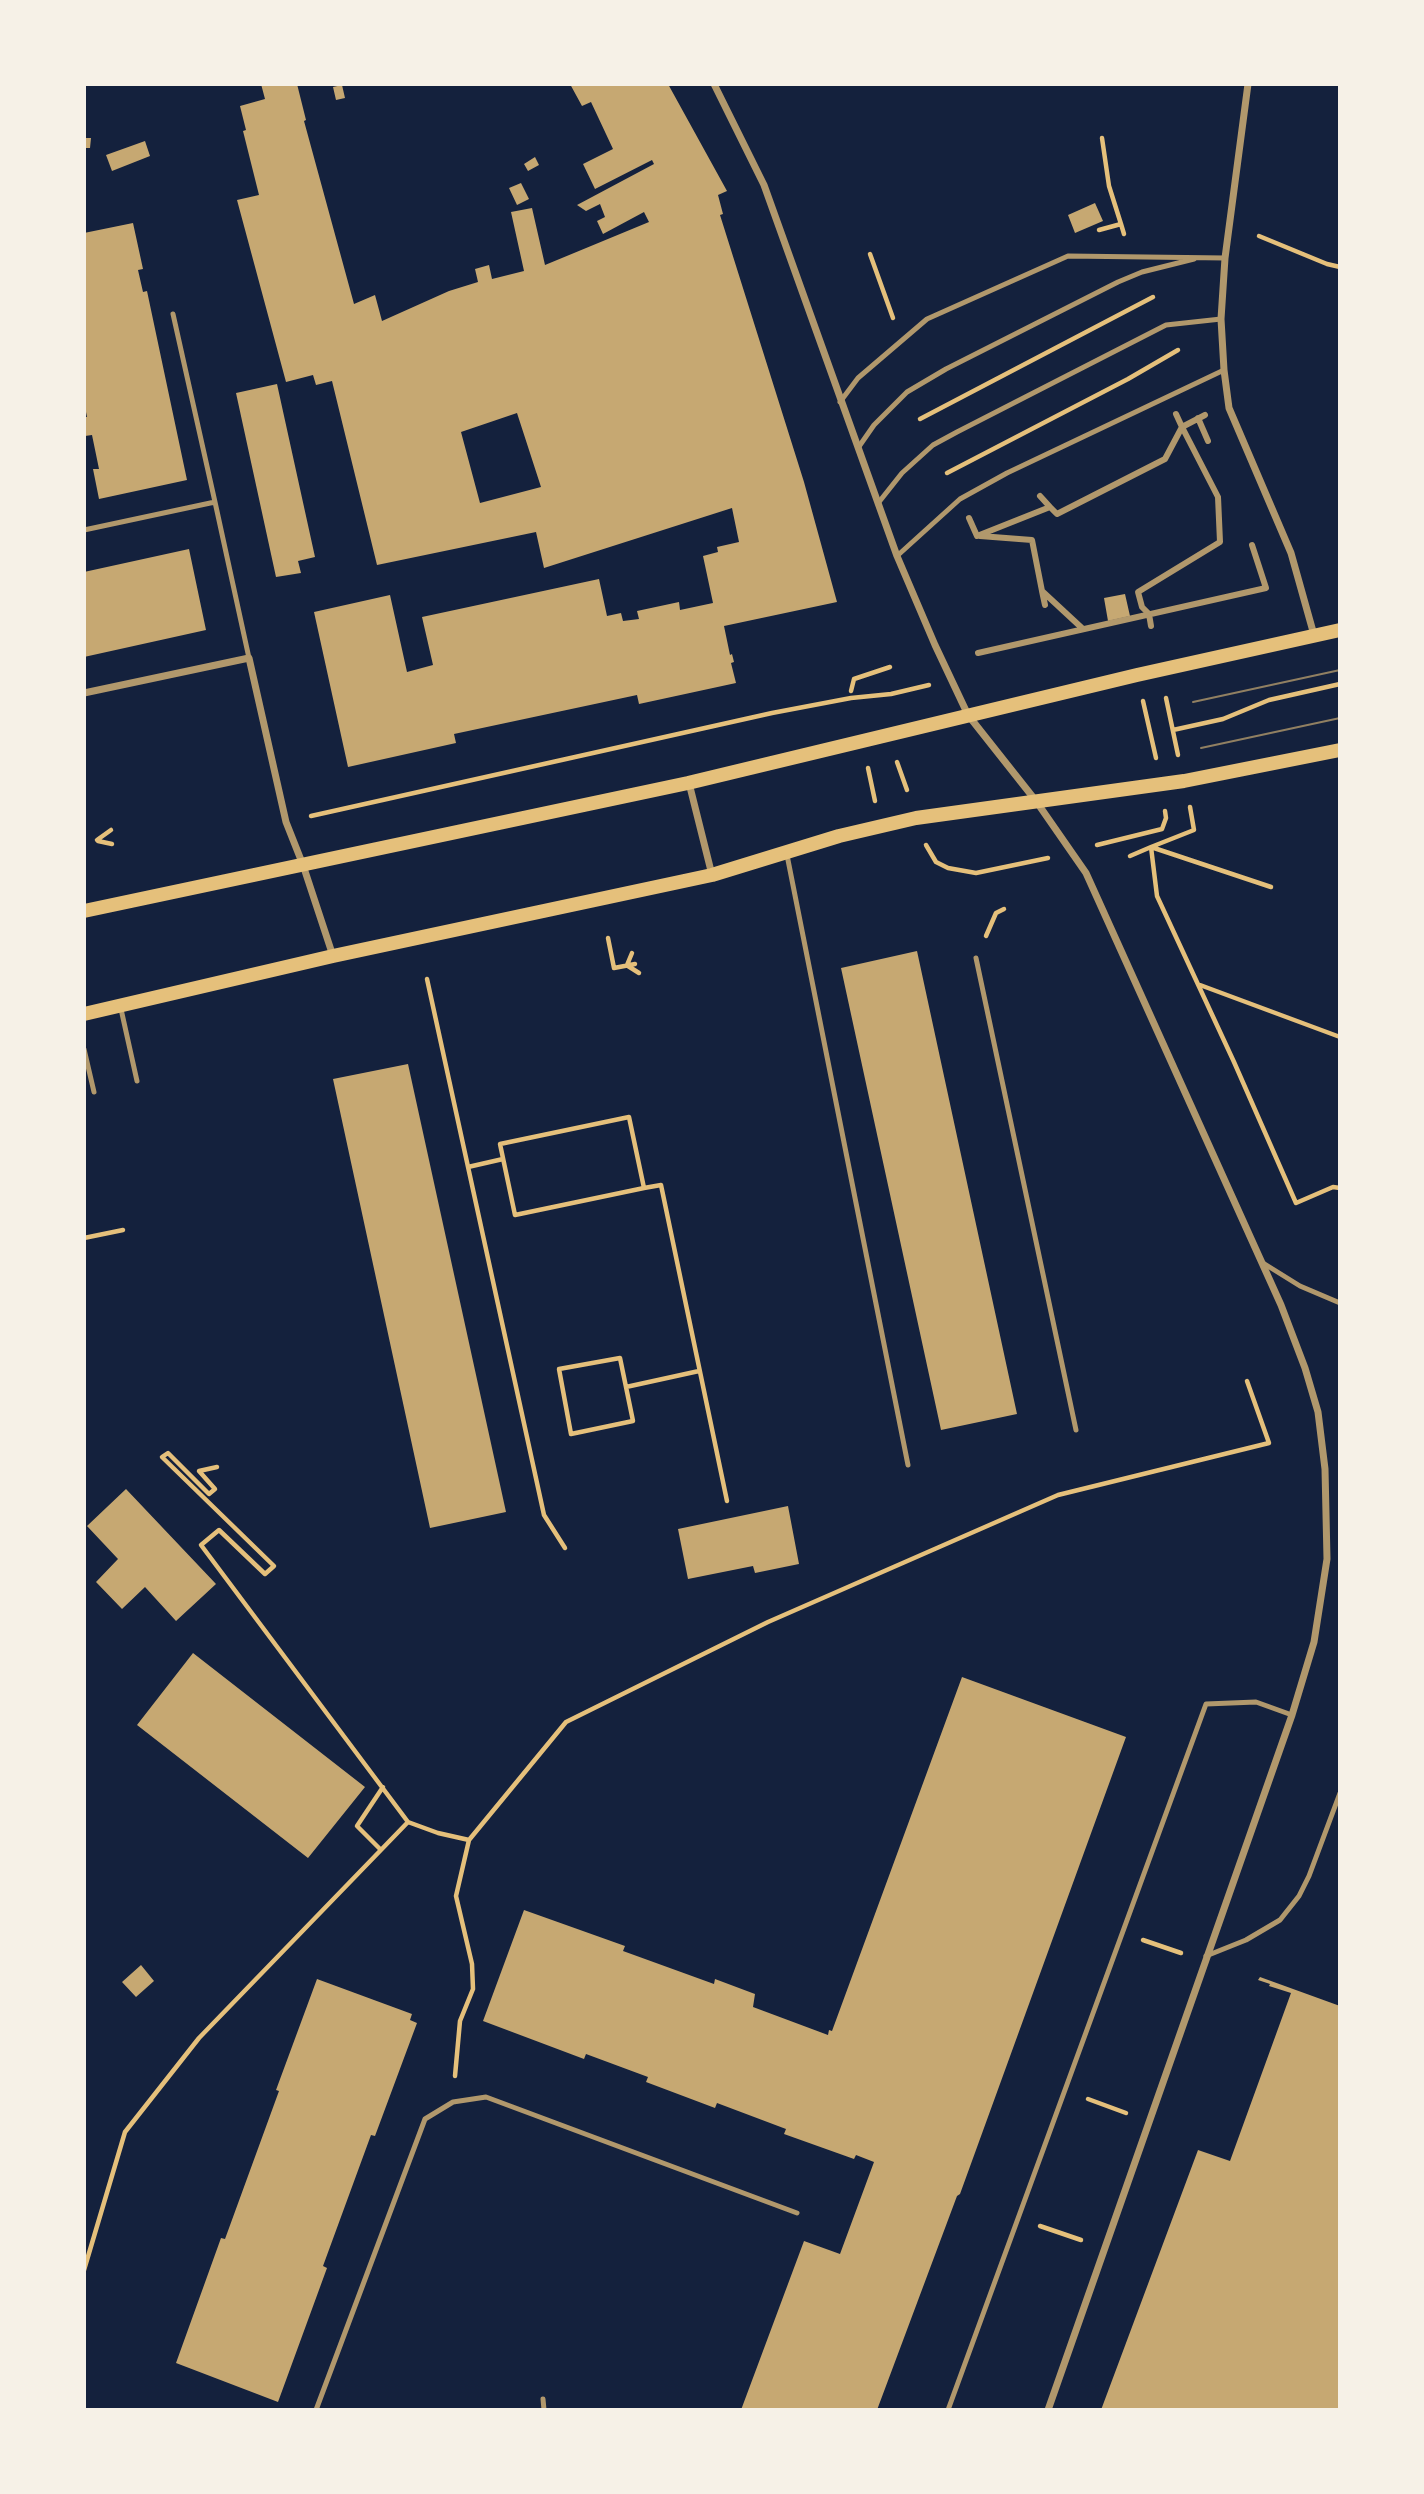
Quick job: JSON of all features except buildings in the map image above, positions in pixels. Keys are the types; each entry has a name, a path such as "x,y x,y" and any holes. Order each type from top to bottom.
{"main road":[{"path":"84,911 688,783 862,743 968,715 1340,630"},
{"path":"84,1014 333,956 712,875 839,836 916,818 1184,781 1340,750"}],"street":[{"path":"714,84 764,185 897,556 968,715 1036,802 1086,873 1262,1263 1305,1368 1318,1412 1325,1469 1327,1559 1314,1642 1292,1715 1048,2410"},
{"path":"1248,84 1225,258 1221,319 1224,370 1229,408 1291,553 1314,635"},
{"path":"1151,626 1149,614 1142,607 1138,592 1220,542 1218,497 1176,414"},
{"path":"1040,496 1057,514 1165,459 1182,427 1202,416 1208,441"},
{"path":"977,536 1050,507"},
{"path":"969,518 977,536"},
{"path":"977,536 1032,540 1045,605"},
{"path":"978,653 1266,588 1252,545"},
{"path":"1042,591 1083,629"},
{"path":"84,693 249,658 286,822 333,956"},
{"path":"688,783 712,875"}],"lane":[{"path":"840,402 858,378 927,318 1068,256 1225,258"},
{"path":"858,448 874,425 907,392 946,369 1118,282 1142,272 1200,258"},
{"path":"173,314 249,658"},
{"path":"879,502 902,473 933,445 957,432 1166,326 1221,319"},
{"path":"897,556 960,499 1007,473 1224,370"},
{"path":"84,530 215,502"},
{"path":"786,852 908,1465"},
{"path":"976,958 1076,1430"},
{"path":"120,1004 138,1081"},
{"path":"84,1049 94,1092"},
{"path":"1262,1263 1300,1286 1340,1304"},
{"path":"948,2410 1206,1704 1256,1702 1292,1715"},
{"path":"1206,1956 1246,1940 1280,1920 1309,1876 1340,1793"},
{"path":"316,2410 425,2119 453,2102 486,2097 797,2213"},
{"path":"543,2399 544,2410"}],"path":[{"path":"1101,138 1109,186 1121,224"},
{"path":"1259,236 1340,267"},
{"path":"870,254 892,318"},
{"path":"920,419 1153,297"},
{"path":"947,473 1151,366 1178,350 1177,348"},
{"path":"1151,366 1154,374"},
{"path":"917,412 923,426"},
{"path":"944,466 950,480"},
{"path":"851,691 854,679 890,667"},
{"path":"1173,730 1223,719 1269,699 1340,684"},
{"path":"1165,691 1180,762"},
{"path":"286,822 772,713 850,698 891,694"},
{"path":"870,697 875,704"},
{"path":"1142,697 1157,765"},
{"path":"896,760 907,790"},
{"path":"867,763 875,802"},
{"path":"1130,856 1194,830 1191,813"},
{"path":"1130,837 1162,829 1166,818"},
{"path":"111,830 97,841 112,844"},
{"path":"1152,848 1271,887"},
{"path":"1152,848 1157,896 1296,1203 1333,1187 1340,1188"},
{"path":"928,850 936,862 948,868 976,873 1030,863"},
{"path":"984,941 996,913 1004,909"},
{"path":"608,938 614,968 635,964"},
{"path":"626,965 632,953"},
{"path":"626,965 639,973"},
{"path":"427,979 544,1515 565,1548"},
{"path":"1198,985 1340,1037"},
{"path":"644,1188 629,1117 500,1144 515,1214 661,1185 727,1501"},
{"path":"468,1167 503,1159"},
{"path":"84,1238 123,1230"},
{"path":"620,1358 626,1387 633,1421 571,1434 559,1370 620,1358"},
{"path":"626,1387 699,1371"},
{"path":"453,2102 460,2021 473,1989 472,1964 456,1896 469,1840 566,1722 768,1622 1058,1495 1269,1443 1247,1381"},
{"path":"217,1467 199,1471 215,1489 209,1494 168,1452 162,1457 274,1566 265,1574 219,1530 201,1545 408,1822 469,1840"},
{"path":"380,1849 357,1826 383,1787"},
{"path":"84,2270 125,2132 199,2038 408,1822"},
{"path":"1147,1941 1159,1945"},
{"path":"1089,2099 1102,2104"},
{"path":"1042,2227 1052,2231"}],"tram line":[{"path":"1193,702 1340,670"},
{"path":"1201,748 1340,718"}]}
